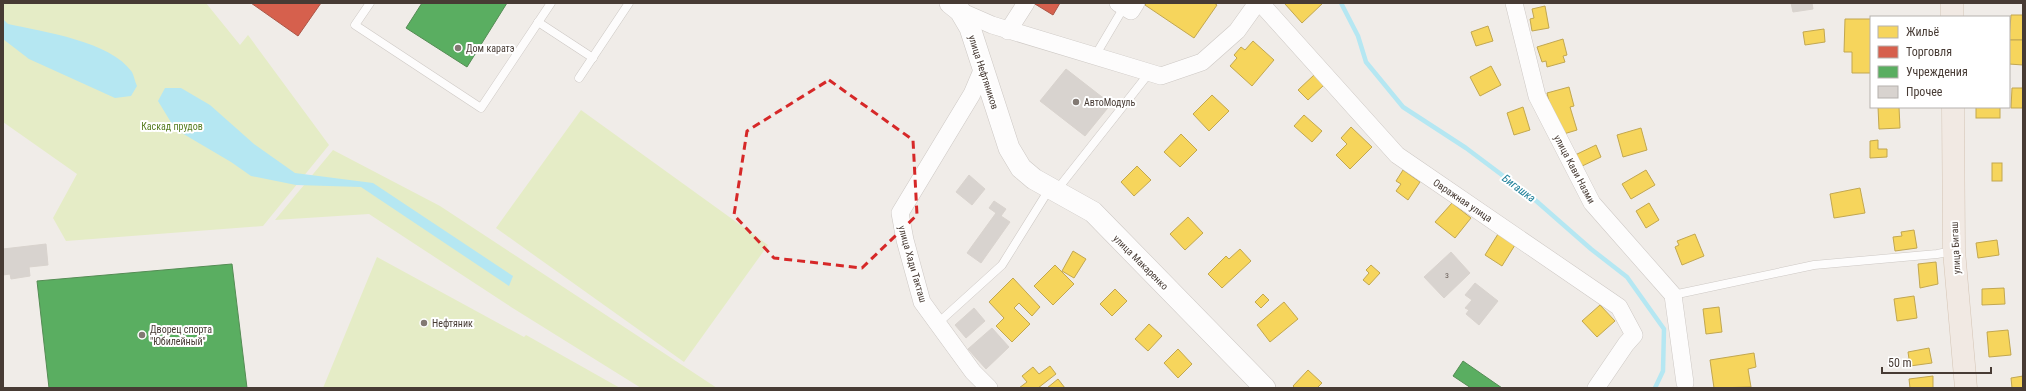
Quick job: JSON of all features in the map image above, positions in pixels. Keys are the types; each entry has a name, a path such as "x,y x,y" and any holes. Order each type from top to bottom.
{"main road":[{"path":"1952,3 1952,16"},
{"name":"улица Бигаш","path":"1953,108 1954,251 1966,388"}],"street":[{"path":"1008,31 1026,3"},
{"path":"955,7 1008,31 1161,76 1202,62 1237,32 1258,3"},
{"name":"Овражная улица","path":"1258,3 1265,8 1396,155 1619,308 1634,335 1626,344 1596,388"},
{"name":"улица Кави Назми","path":"1514,3 1537,96 1592,203 1673,295"},
{"name":"улица Нефтяников","path":"955,7 970,28 1009,148"},
{"name":"улица Хади Такташ","path":"983,68 972,94 900,213 905,240 922,302 973,372 989,388"},
{"name":"улица Макаренко","path":"1009,148 1021,168 1034,179 1093,212 1265,388"},
{"path":"1673,295 1685,383"}],"lane":[{"path":"370,3 355,25 481,108 551,3"},
{"path":"579,78 629,3"},
{"path":"1095,56 1126,4"},
{"path":"538,22 593,58"},
{"path":"938,323 1002,265 1053,190 1150,72"},
{"path":"1673,295 1814,265 1937,254 1954,251"}],"highlighted area":[{"path":"829,80 913,140 917,215 862,268 774,258 734,215 747,131"}],"green space":[{"name":"Каскад прудов","path":"3,3 206,3 240,45 248,35 329,145 263,226 66,241 53,218 77,174 3,122"},
{"path":"581,110 768,245 684,362 496,228"},
{"path":"333,150 440,206 717,388 641,388 511,307 369,214 275,220"},
{"name":"Нефтяник","path":"377,257 524,337 526,335 620,388 323,388"}],"water":[{"path":"3,19 8,24 75,39 93,45 122,61 132,72 137,86 131,96 115,98 29,59 3,39"},
{"path":"165,88 181,88 210,105 254,144 295,173 373,183 513,276 509,286 361,187 296,185 251,176 231,162 175,129 158,101"}],"building: Жильё":[{"path":"1147,3 1214,3 1217,5 1194,38 1145,5"},
{"path":"1323,3 1302,23 1285,4"},
{"path":"1545,6 1549,28 1532,31 1530,19 1534,18 1532,9"},
{"path":"2011,15 2023,15 2023,40 2010,40"},
{"path":"1845,19 1870,19 1870,73 1852,73 1852,52 1844,52"},
{"path":"1488,26 1493,41 1476,46 1471,32"},
{"path":"1824,29 1825,42 1805,45 1803,32"},
{"path":"1563,39 1567,55 1563,56 1565,62 1547,67 1546,61 1542,62 1537,47"},
{"path":"2010,40 2023,40 2023,65 2010,64"},
{"path":"1253,41 1274,60 1252,86 1230,66 1237,58 1234,55 1241,47 1245,50"},
{"path":"1491,66 1501,85 1480,96 1470,77"},
{"path":"1314,75 1324,85 1308,100 1298,90"},
{"path":"1569,87 1574,106 1570,107 1577,130 1557,136 1547,93"},
{"path":"2012,88 2023,88 2023,108 2011,108"},
{"path":"1212,95 1229,111 1209,131 1193,114"},
{"path":"1523,107 1530,130 1514,135 1507,113"},
{"path":"1878,108 1899,108 1900,128 1879,129"},
{"path":"1976,108 2000,108 2000,118 1976,118"},
{"path":"1304,115 1322,131 1312,142 1294,126"},
{"path":"1351,127 1372,147 1350,169 1336,155 1347,144 1341,138"},
{"path":"1641,128 1647,150 1623,157 1617,135"},
{"path":"1181,134 1197,150 1180,167 1164,152"},
{"path":"1878,140 1878,149 1887,149 1887,157 1870,158 1870,141"},
{"path":"1596,145 1601,157 1578,168 1573,156"},
{"path":"1992,163 2002,163 2002,181 1992,181"},
{"path":"1137,166 1151,180 1134,196 1121,182"},
{"path":"1403,170 1420,182 1408,200 1396,191 1401,184 1396,181"},
{"path":"1646,170 1655,185 1631,199 1622,184"},
{"path":"1860,188 1865,213 1834,218 1830,194"},
{"path":"1452,203 1471,218 1455,238 1435,222"},
{"path":"1649,203 1659,220 1646,228 1636,211"},
{"path":"1188,217 1203,233 1185,250 1170,234"},
{"path":"1914,230 1917,248 1895,251 1893,237 1902,236 1901,232"},
{"path":"1498,234 1515,245 1502,266 1485,255"},
{"path":"1695,234 1704,256 1682,265 1675,247 1679,245 1677,241"},
{"path":"1997,240 1999,255 1978,258 1976,243"},
{"path":"1240,249 1251,261 1222,288 1208,274 1226,256 1229,259"},
{"path":"1073,251 1086,259 1074,278 1062,271"},
{"path":"1936,262 1938,284 1920,288 1918,264"},
{"path":"1055,265 1074,284 1053,305 1034,286"},
{"path":"1371,265 1380,273 1369,285 1363,280 1369,273 1366,270"},
{"path":"1013,278 1040,307 1032,316 1019,303 1014,308 1030,324 1012,342 996,326 1004,318 989,302"},
{"path":"2004,288 2005,304 1982,305 1982,289"},
{"path":"1115,289 1127,301 1112,316 1100,304"},
{"path":"1263,294 1269,300 1261,308 1255,302"},
{"path":"1914,296 1917,318 1897,321 1894,299"},
{"path":"1284,302 1298,319 1270,342 1257,325"},
{"path":"1600,305 1615,321 1597,337 1582,321"},
{"path":"1719,307 1722,332 1706,334 1703,309"},
{"path":"1149,324 1162,336 1148,351 1135,339"},
{"path":"2008,330 2011,355 1989,357 1987,332"},
{"path":"1929,348 1932,363 1910,366 1908,352"},
{"path":"1178,349 1192,364 1178,378 1164,363"},
{"path":"1754,353 1756,367 1748,369 1751,387 1714,388 1710,360"},
{"path":"1050,366 1056,374 1038,388 1019,388 1027,382 1022,376 1033,367 1039,374"},
{"path":"1308,370 1322,383 1317,388 1295,388 1293,386"},
{"path":"1933,376 1933,388 1910,388 1909,379"},
{"path":"2023,376 2023,388 2012,388 2011,378"},
{"path":"1058,379 1065,388 1047,388"}],"building: Торговля":[{"path":"251,3 321,3 298,36"},
{"path":"1035,3 1060,3 1053,15"}],"building: Учреждения":[{"name":"Дом каратэ","path":"422,3 507,3 467,67 406,28"},
{"name":"Дворец спорта \"Юбилейный\"","path":"232,264 247,388 49,388 37,281"},
{"path":"1463,361 1502,388 1471,388 1453,376"}],"building: Прочее":[{"path":"1791,3 1812,3 1813,9 1793,12"},
{"name":"АвтоМодуль","path":"1066,69 1111,104 1085,136 1040,101"},
{"path":"969,175 985,189 972,205 956,192"},
{"path":"994,201 1006,209 1001,216 1010,222 981,263 967,253 996,213 989,208"},
{"path":"46,244 48,265 29,267 30,276 11,279 10,274 3,275 3,249"},
{"path":"1451,252 1470,273 1444,298 1424,277"},
{"path":"1475,283 1498,301 1479,325 1466,314 1469,310 1465,308 1472,300 1465,295"},
{"path":"974,308 985,321 966,338 955,325"},
{"path":"992,328 1009,347 986,369 968,349"}],"waterway":[{"name":"Бигашка","path":"1341,3 1358,36 1366,62 1403,107 1466,148 1534,199 1591,249 1627,277 1664,329 1663,371 1655,388"}],"place":[{"name":"Дом каратэ","path":"458,48"},
{"name":"АвтоМодуль","path":"1076,102"},
{"name":"Нефтяник","path":"424,323"},
{"name":"Дворец спорта \"Юбилейный\"","path":"142,335"}]}
